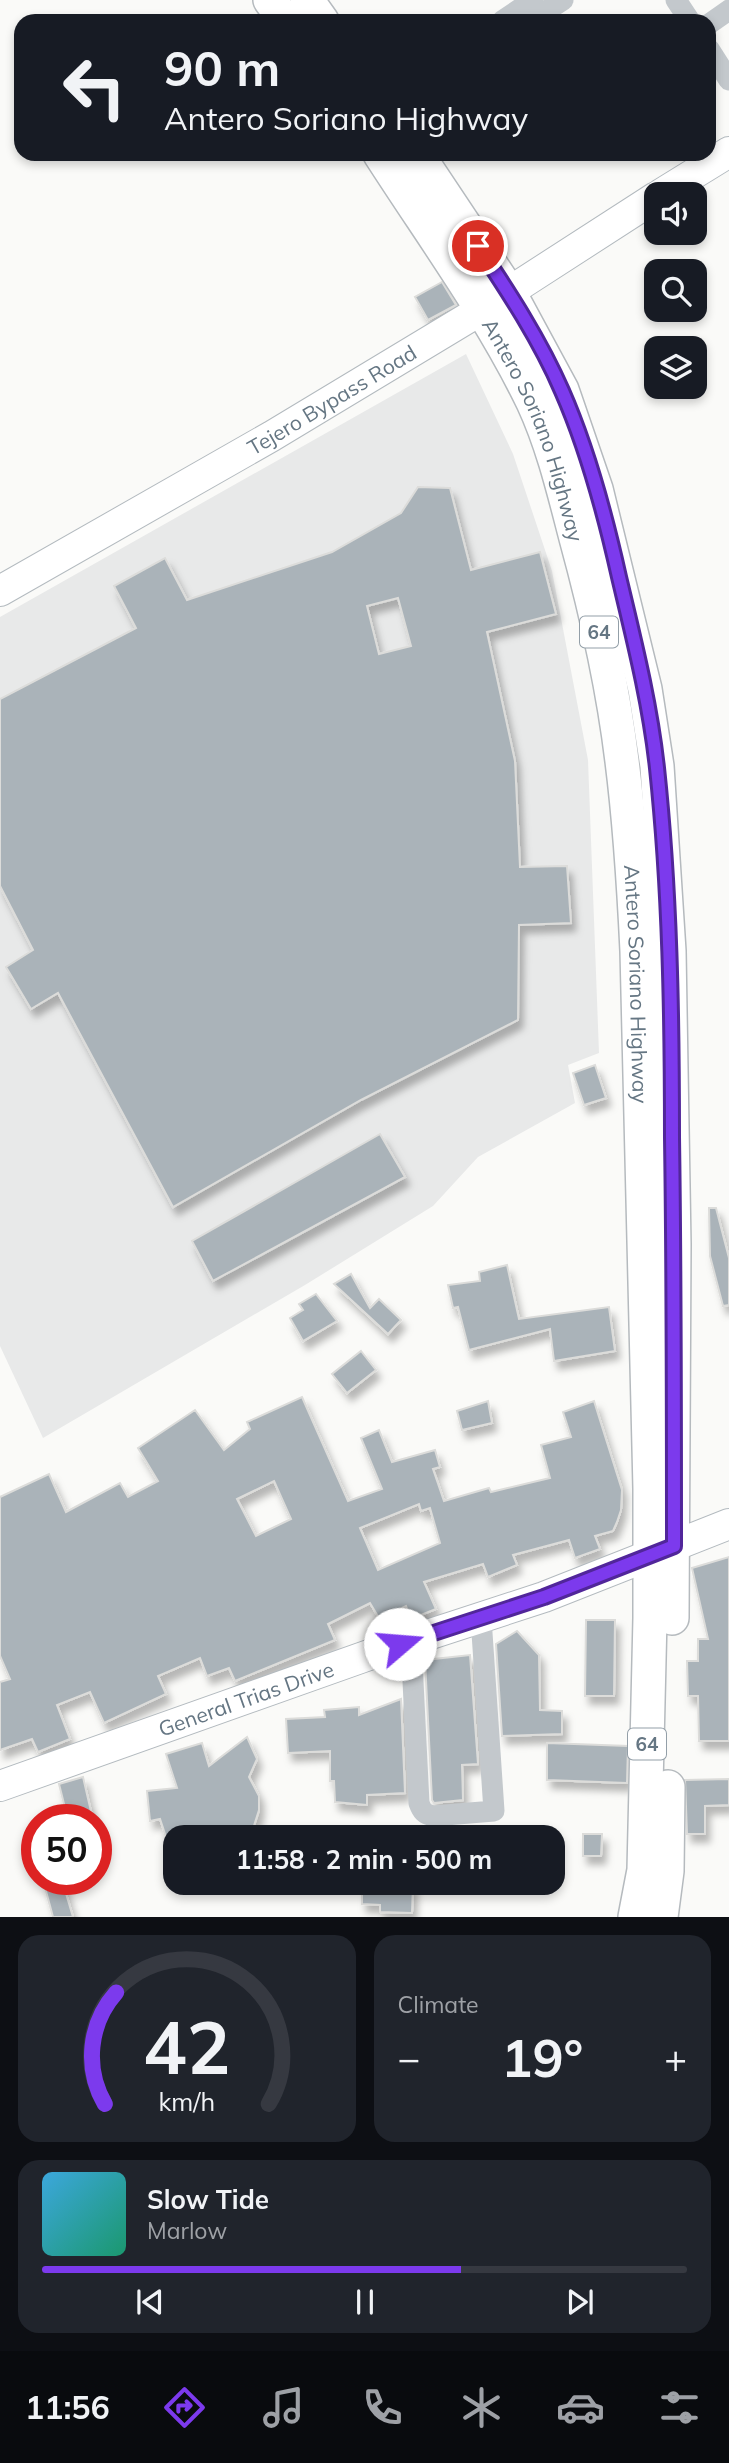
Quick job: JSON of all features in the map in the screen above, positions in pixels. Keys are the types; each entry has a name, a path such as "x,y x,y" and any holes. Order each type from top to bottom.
{"main road":[{"name":"Antero Soriano Highway","path":"385,161 481,310 533,403 549,442 565,495 596,617 622,761 632,867 662,1551"},
{"name":"Antero Soriano Highway","path":"423,161 509,292 562,390 593,476 645,689 657,766 671,1019 662,1551 650,1643 656,1871 661,1917"},
{"name":"Antero Soriano Highway","path":"635,1917 656,1871"},
{"name":"Antero Soriano Highway","path":"653,1917 656,1871"},
{"name":"Antero Soriano Highway","path":"656,1871 679,1917"}],"street":[{"path":"512,14 533,0"},
{"path":"542,14 563,0"},
{"path":"716,60 729,80"},
{"path":"680,182 714,161"},
{"name":"Tejero Bypass Road","path":"0,591 272,436 481,310 644,205"},
{"name":"General Trias Drive","path":"0,1786 544,1597 729,1524"},
{"path":"411,1641 421,1808 423,1812 433,1816 495,1811 481,1618"}],"shaded area":[{"path":"466,354 513,454 552,571 588,760 599,1053 568,1065 575,1103 478,1157 433,1206 305,1285 43,1438 0,1346 0,617"}],"building":[{"path":"442,282 456,305 428,320 415,297"},
{"path":"418,487 450,488 471,570 540,552 556,614 487,632 515,761 520,867 567,866 571,923 519,925 518,1020 361,1100 173,1207 58,993 31,1009 6,967 33,950 0,886 0,699 136,628 114,586 165,558 187,600 332,552 401,513","holes":["398,598 411,646 379,654 367,606"]},
{"path":"595,1065 606,1098 584,1105 573,1073"},
{"path":"380,1134 405,1177 213,1281 192,1241"},
{"path":"709,1208 716,1208 729,1258 729,1305 723,1306 710,1256"},
{"path":"507,1265 519,1319 609,1307 615,1351 554,1361 550,1329 469,1350 458,1307 453,1308 448,1285 480,1281 479,1272"},
{"path":"351,1274 370,1308 379,1299 401,1320 388,1334 334,1284"},
{"path":"316,1294 337,1321 303,1341 290,1318 303,1310 299,1304"},
{"path":"361,1351 376,1370 347,1393 332,1374"},
{"path":"302,1397 348,1501 382,1489 361,1438 379,1430 392,1462 435,1450 440,1467 433,1469 444,1501 489,1488 491,1492 550,1478 541,1445 571,1437 563,1412 594,1401 622,1490 621,1510 613,1531 595,1536 600,1549 575,1558 569,1540 513,1555 517,1565 488,1577 483,1564 424,1582 436,1609 411,1619 406,1606 379,1618 370,1603 328,1624 335,1640 235,1681 229,1668 207,1676 200,1658 158,1676 166,1694 104,1723 90,1692 57,1705 70,1739 38,1752 32,1739 0,1750 0,1682 10,1679 0,1656 0,1497 49,1474 66,1512 120,1483 128,1497 158,1481 138,1448 195,1410 224,1450 250,1429 247,1422","holes":["274,1481 291,1519 256,1536 237,1499","419,1504 421,1511 430,1508 440,1543 378,1570 360,1528"]},
{"path":"488,1401 492,1423 462,1430 457,1411"},
{"path":"729,1557 729,1741 699,1741 698,1696 688,1696 687,1661 698,1661 698,1639 708,1639 692,1568"},
{"path":"586,1620 615,1620 614,1696 585,1696"},
{"path":"517,1631 539,1655 540,1710 562,1711 562,1734 502,1736 496,1644"},
{"path":"470,1655 478,1764 462,1765 463,1800 434,1803 425,1660"},
{"path":"401,1699 405,1793 367,1795 367,1805 335,1802 334,1781 330,1781 330,1751 288,1753 286,1719 325,1717 324,1710 359,1707 359,1715"},
{"path":"247,1737 257,1759 249,1777 259,1796 259,1810 254,1825 163,1825 163,1828 160,1819 150,1821 147,1791 177,1788 166,1754 202,1743 209,1766"},
{"path":"547,1743 628,1746 627,1783 547,1780"},
{"path":"83,1777 89,1804 64,1804 59,1784"},
{"path":"729,1779 729,1805 705,1806 705,1834 687,1834 685,1780"},
{"path":"583,1834 602,1834 601,1856 583,1856"},
{"path":"47,1895 66,1895 73,1917 53,1917"},
{"path":"362,1895 413,1895 412,1913 380,1912 380,1905 362,1904"}],"route":[{"path":"400,1644 544,1597 674,1546 671,1019 657,766 632,628 614,553 581,439 562,390 535,336 478,246"}]}
